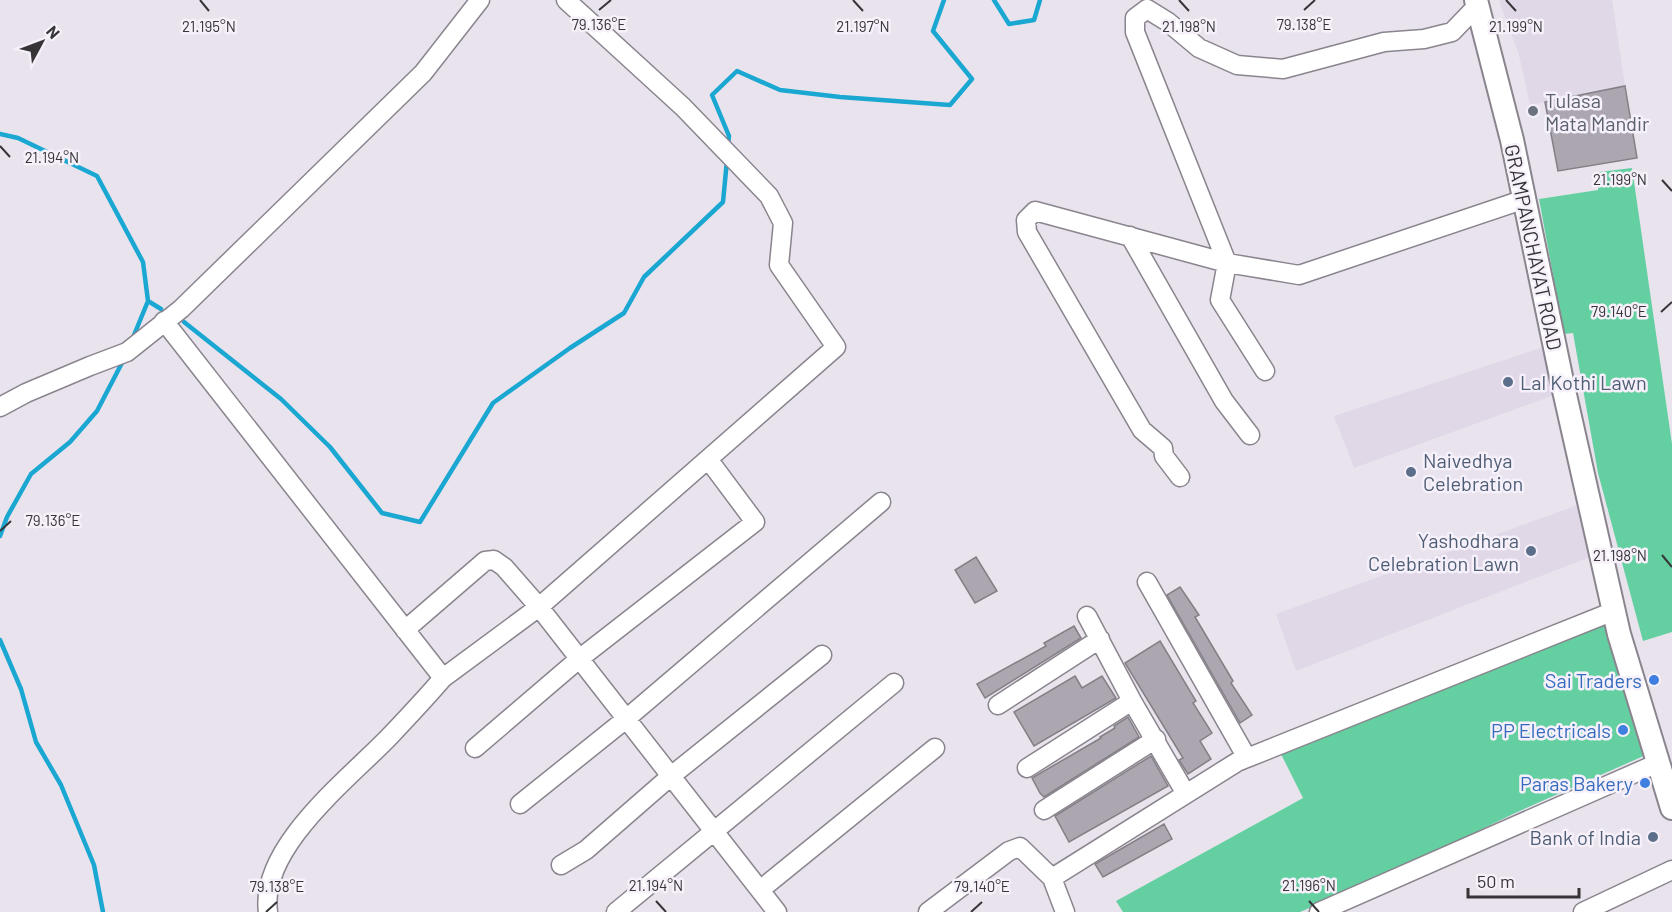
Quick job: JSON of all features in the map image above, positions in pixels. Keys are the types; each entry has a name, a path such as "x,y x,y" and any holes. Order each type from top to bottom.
{"street":[{"path":"0,407 26,393 127,352 181,309 423,73 480,0"},
{"path":"268,912 272,878 291,838 333,790 390,736 443,678 539,607 836,347 779,265 783,223 770,196 682,107 566,0"},
{"path":"1265,371 1220,300 1227,262 1135,32 1135,18 1147,9 1168,22 1199,48 1237,64 1282,69 1384,42 1424,39 1452,32 1477,3"},
{"name":"GRAMPANCHAYAT ROAD","path":"1477,3 1512,140 1563,386 1614,611 1672,808"},
{"path":"1180,477 1164,456 1163,448 1142,430 1027,232 1026,220 1035,211 1227,262 1299,275 1525,199"},
{"path":"1130,236 1224,401 1250,435"},
{"path":"164,321 443,678"},
{"path":"475,748 579,659 755,522 708,459"},
{"path":"520,804 626,718 881,502"},
{"path":"405,630 485,561 494,560 504,567 539,607 777,912"},
{"path":"1148,582 1246,758"},
{"path":"1052,878 1237,762 1614,611"},
{"path":"1087,616 1132,701 1186,794"},
{"path":"998,705 1100,639"},
{"path":"561,865 586,850 671,776 822,655"},
{"path":"616,912 894,683"},
{"path":"1027,768 1132,701"},
{"path":"1044,810 1156,739"},
{"path":"760,890 935,748"},
{"path":"1319,912 1658,763"},
{"path":"928,912 1009,851 1020,847 1052,878 1063,911"},
{"path":"1583,912 1672,870"}],"shaded area":[{"path":"1499,0 1612,0 1625,86 1530,105 1519,55"},
{"path":"1547,346 1557,394 1354,468 1334,416"},
{"path":"1578,505 1590,557 1296,671 1276,614"}],"green space":[{"path":"1632,168 1672,444 1672,632 1643,641 1598,473 1573,333 1564,334 1539,199 1598,190 1599,172"},
{"path":"1610,616 1648,754 1513,814 1396,871 1300,912 1123,912 1116,901 1303,798 1280,752"}],"building":[{"path":"1625,86 1637,158 1558,171 1545,102"},
{"path":"976,557 997,591 975,603 955,570"},
{"path":"1180,587 1199,615 1195,617 1233,681 1231,683 1252,715 1240,723 1167,595"},
{"path":"1074,626 1081,638 985,698 977,684 1046,646 1044,643"},
{"path":"1160,641 1196,701 1193,703 1212,733 1200,741 1211,759 1188,774 1179,760 1183,758 1125,663"},
{"path":"1075,676 1082,688 1102,676 1116,698 1034,746 1014,712"},
{"path":"1128,717 1139,737 1044,797 1040,793 1032,778 1101,738"},
{"path":"1151,756 1168,786 1069,842 1055,816"},
{"path":"1164,824 1172,839 1103,877 1095,864"}],"waterway":[{"path":"728,145 729,136 712,95 737,71 780,90 950,105 972,79 933,31 944,0"},
{"path":"994,0 1009,24 1034,20 1040,0"},
{"path":"0,134 18,138 97,176 143,262 148,301 161,309"},
{"path":"184,322 281,399 330,447 382,513 420,522 493,403 624,313 644,277 723,202 727,160"},
{"path":"132,340 148,301"},
{"path":"0,536 7,517 31,474 70,442 97,411 124,359"},
{"path":"0,640 21,689 36,742 61,785 94,865 103,912"}],"place":[{"name":"Tulasa Mata Mandir","path":"1533,111"},
{"name":"Lal Kothi Lawn","path":"1508,382"},
{"name":"Naivedhya Celebration","path":"1411,472"},
{"name":"Yashodhara Celebration Lawn","path":"1531,551"},
{"name":"Sai Traders","path":"1654,680"},
{"name":"PP Electricals","path":"1623,730"},
{"name":"Paras Bakery","path":"1645,783"},
{"name":"Bank of India","path":"1653,837"}]}
